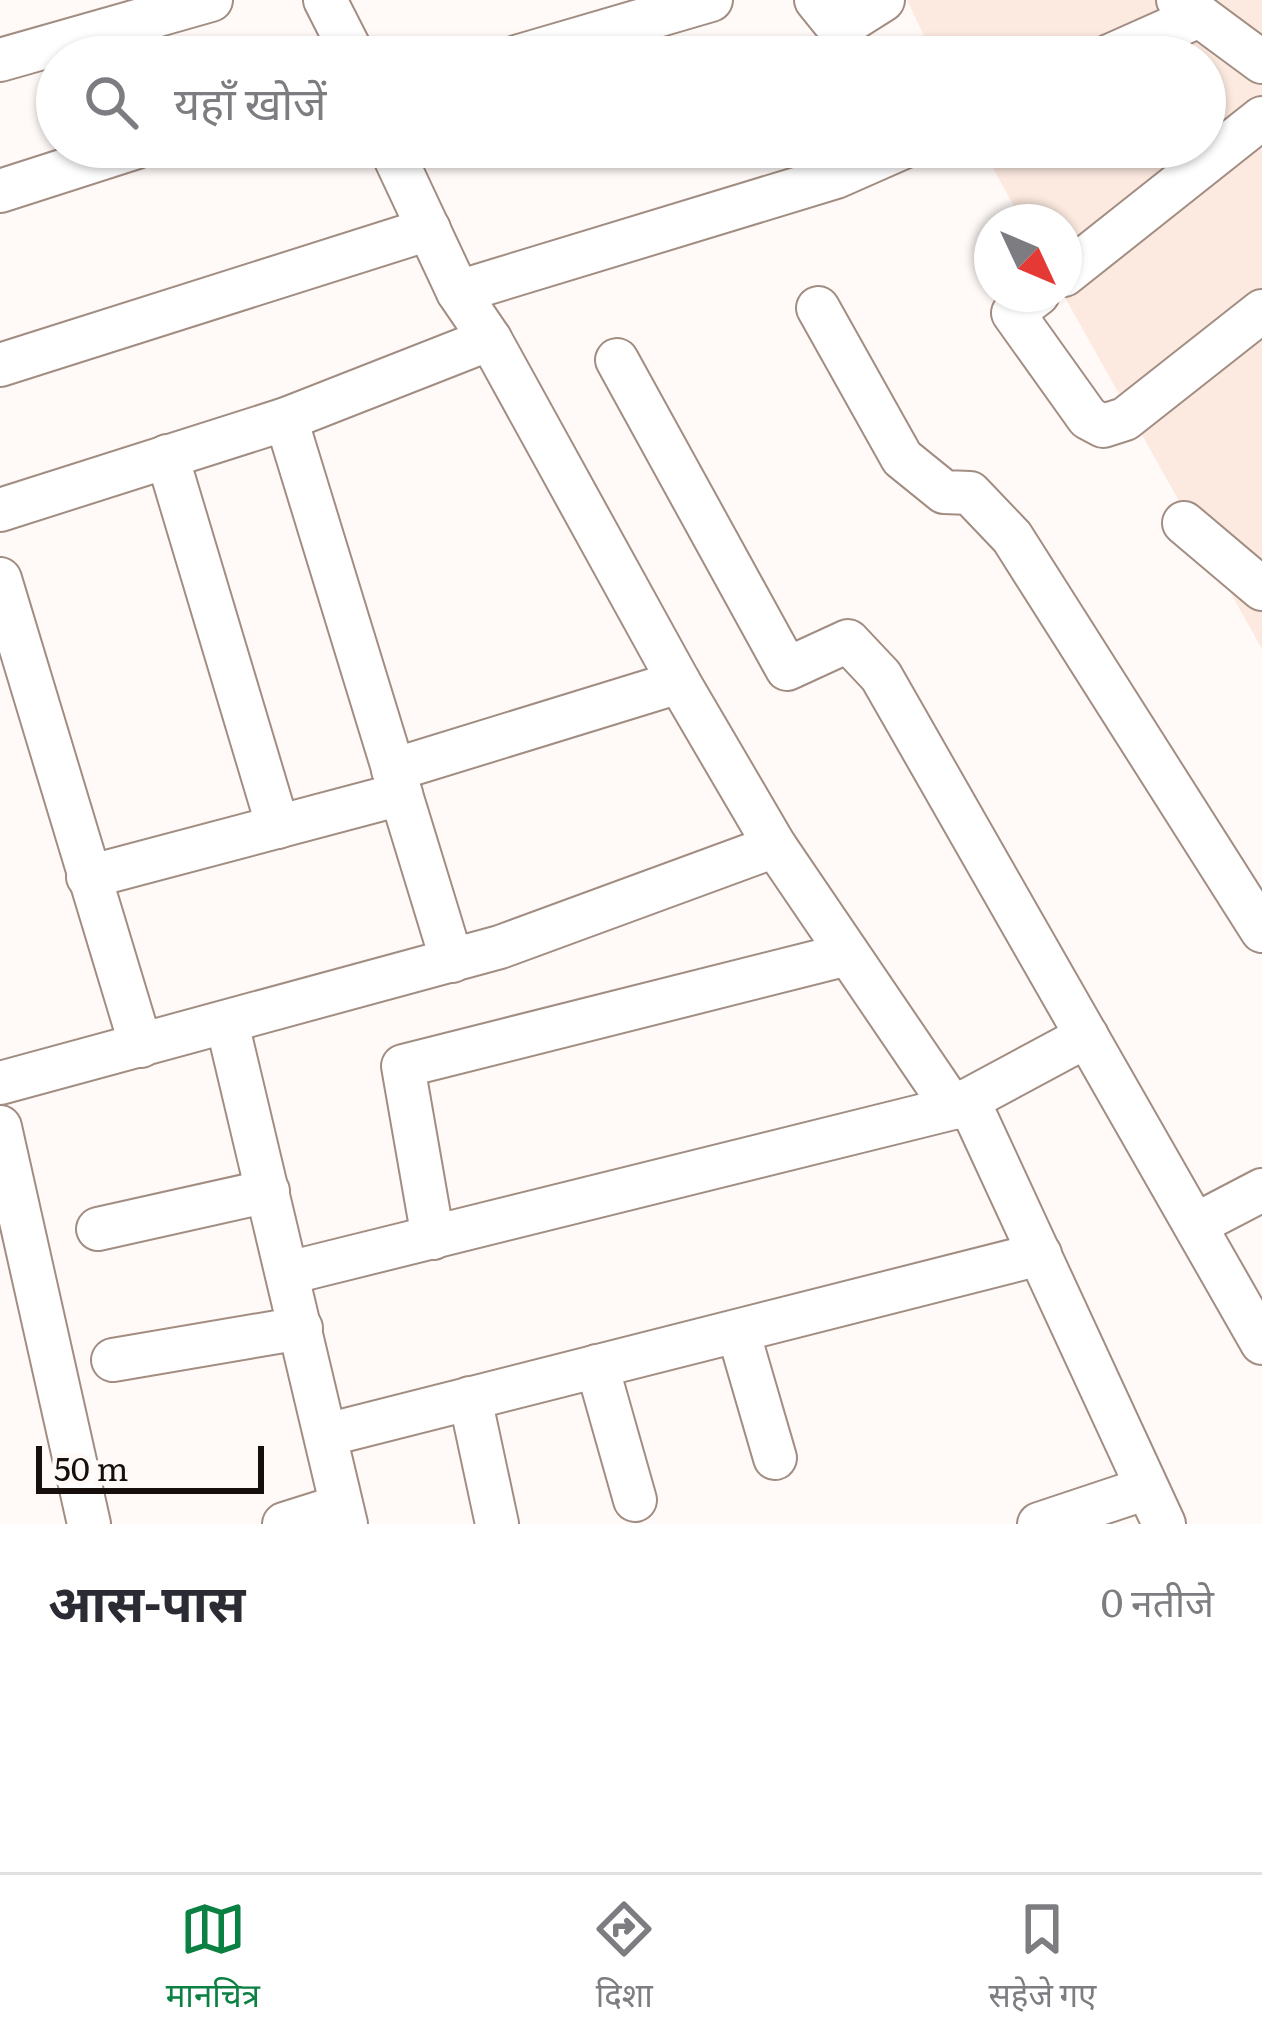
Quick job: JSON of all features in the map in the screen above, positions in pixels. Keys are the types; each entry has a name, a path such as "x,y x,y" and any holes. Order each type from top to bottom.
{"street":[{"path":"84,36 211,0"},
{"path":"325,0 343,36"},
{"path":"588,36 711,0"},
{"path":"815,0 833,21 845,23 883,0"},
{"path":"1142,36 1189,8 1262,62"},
{"path":"0,60 36,50"},
{"path":"1226,147 1262,118"},
{"path":"0,191 72,168"},
{"path":"400,168 458,292 490,339 679,682 776,846 960,1104 1040,1254 1154,1506 1039,1524"},
{"path":"458,292 856,168"},
{"path":"1082,261 1199,168"},
{"path":"0,365 429,230"},
{"path":"818,308 902,458 944,492 970,493 1012,537 1262,932"},
{"path":"1014,312 1088,418 1103,426 1125,419 1262,311"},
{"path":"0,510 286,419 490,339"},
{"path":"617,360 787,669 848,641 881,676 1262,1343"},
{"path":"286,419 452,961"},
{"path":"167,456 278,826"},
{"path":"1184,523 1262,589"},
{"path":"0,579 141,1046"},
{"path":"88,877 278,826 679,682"},
{"path":"0,1083 452,961 776,846"},
{"path":"433,1238 403,1066 848,953"},
{"path":"227,1023 344,1515 284,1524"},
{"path":"287,1274 960,1104 1087,1036"},
{"path":"0,1127 89,1524"},
{"path":"1195,1225 1262,1190"},
{"path":"98,1229 268,1191"},
{"path":"326,1435 1040,1254"},
{"path":"113,1360 301,1328"},
{"path":"738,1331 775,1458"},
{"path":"598,1366 635,1500"},
{"path":"470,1398 497,1524"}],"shaded area":[{"path":"907,0 1262,0 1262,649 1073,312 1082,312 1082,204 1013,204 993,168 1226,168 1226,36 924,36"}]}
